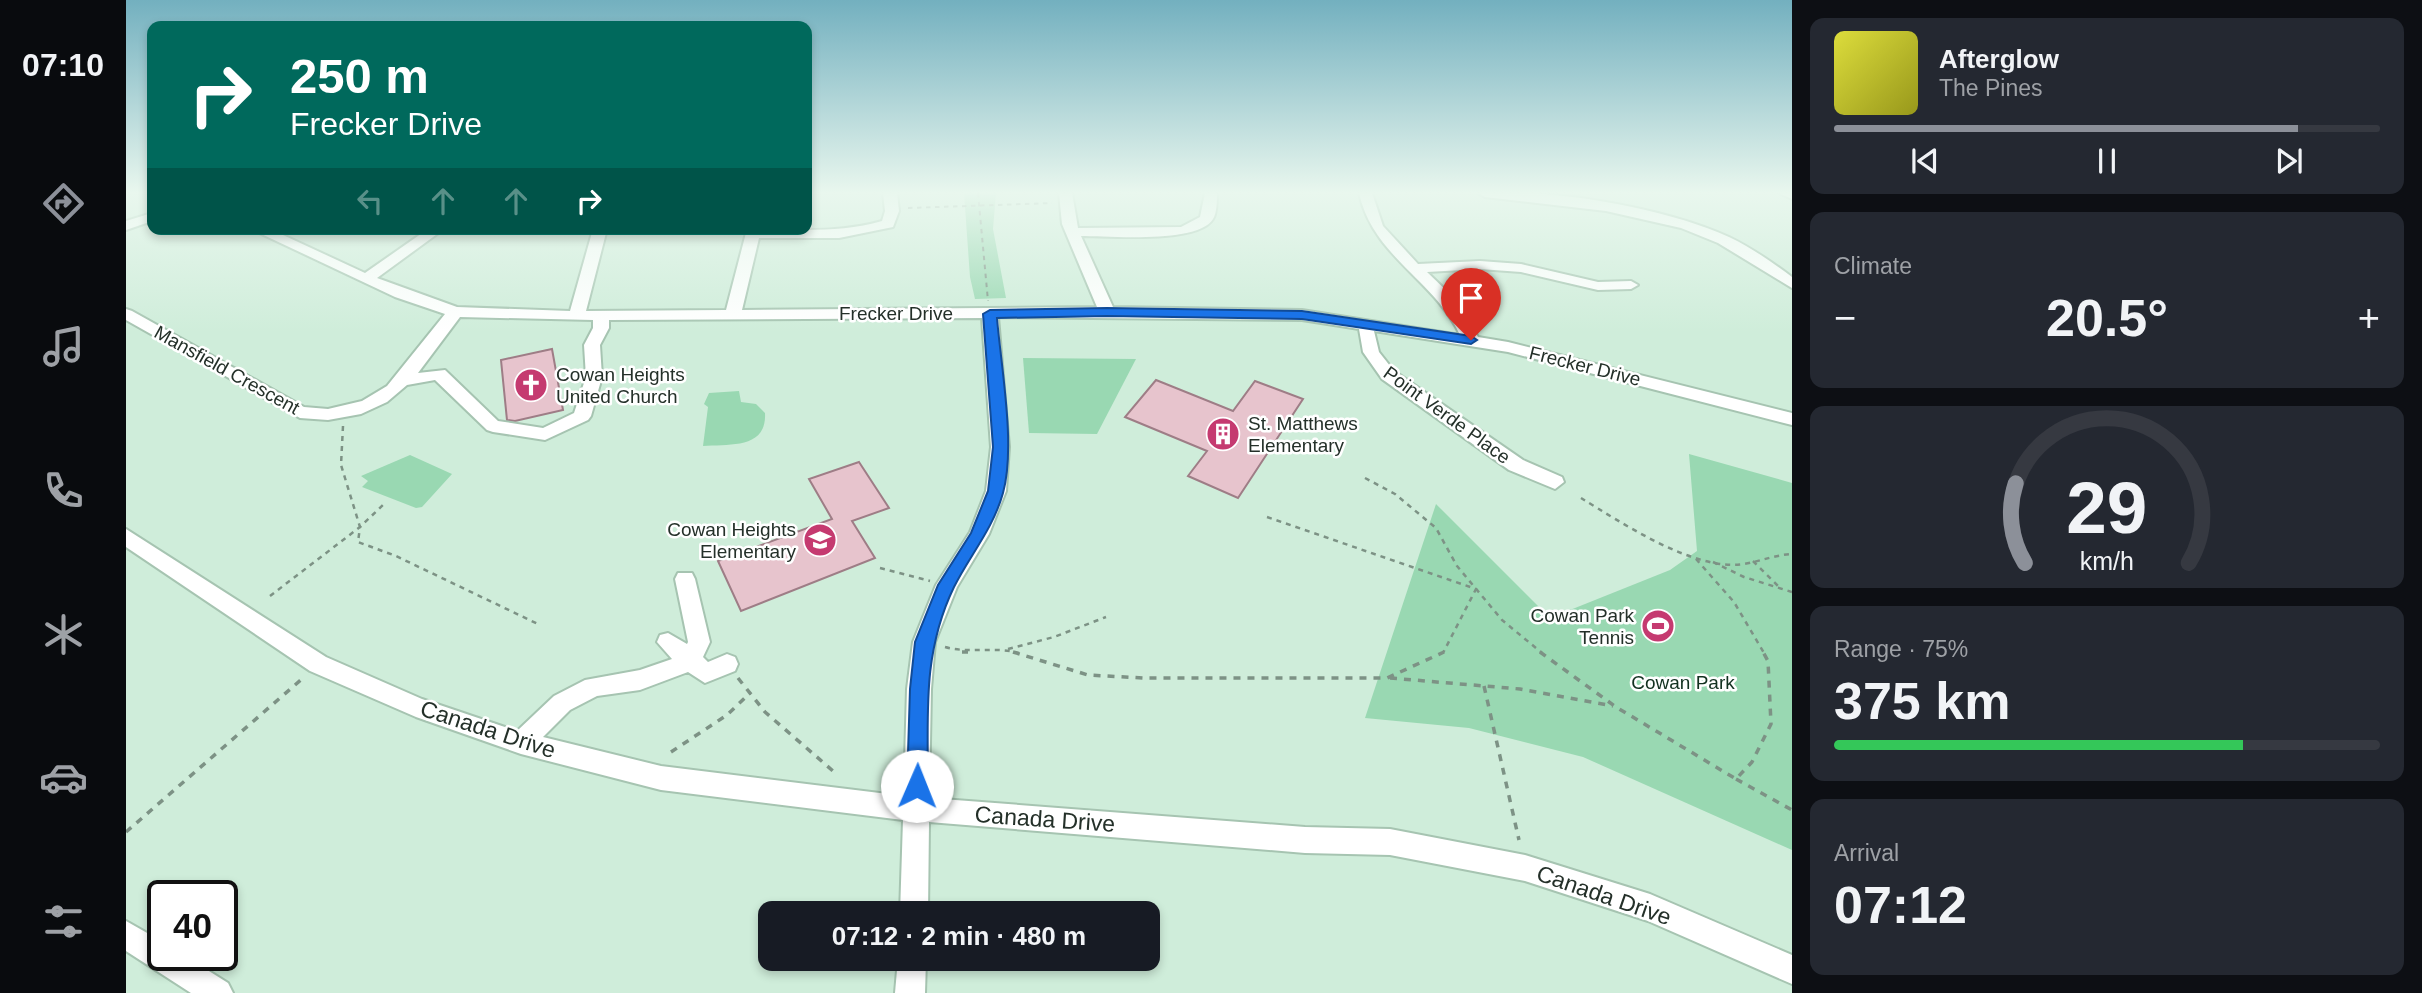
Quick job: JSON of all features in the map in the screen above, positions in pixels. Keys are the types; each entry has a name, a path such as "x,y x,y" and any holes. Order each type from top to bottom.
{"street":[{"name":"Frecker Drive","path":"281,239 400,294 456,312 601,316 989,310 1302,315 1471,340 1553,357 1792,419"},
{"path":"367,278 422,239"},
{"path":"577,315 597,239"},
{"path":"733,314 752,239"},
{"path":"1075,239 1107,312"},
{"path":"1384,239 1412,269 1446,298 1461,317 1471,340"},
{"path":"1723,239 1792,284"},
{"path":"1412,269 1480,265 1521,268 1598,286 1631,285"},
{"path":"914,901 919,689 924,642 947,585 979,534 996,491 1000,447 989,310"},
{"name":"Mansfield Crescent","path":"126,314 300,412 320,417 343,414 372,403 402,381 441,325 456,312"},
{"path":"402,381 439,374 493,426 545,434 554,432 582,416 594,377 592,345 601,328 601,316"},
{"name":"Point Verde Place","path":"1367,325 1365,332 1374,361 1388,375 1516,465 1555,482"},
{"name":"Canada Drive","path":"126,537 318,664 416,707 521,743 661,778 710,787 917,810 1305,840 1390,842 1525,868 1650,908 1792,970"},
{"path":"521,743 562,703 593,687 640,680 689,662 699,642 685,579"},
{"path":"668,642 705,673 727,664"},
{"path":"126,935 218,993"},
{"path":"910,993 911,971"}],"path":[{"path":"982,239 989,310"},
{"path":"343,422 341,465 360,527 358,542 370,549 396,556 540,625"},
{"path":"1365,478 1395,494 1436,528 1457,566 1502,620 1555,664 1616,707 1792,810"},
{"path":"1581,498 1638,532 1696,559 1743,564 1767,556 1792,554"},
{"path":"270,596 360,527 386,502"},
{"path":"1267,517 1476,589"},
{"path":"1696,559 1734,602 1768,661 1771,724 1752,762 1736,779"},
{"path":"1710,561 1744,577 1792,592"},
{"path":"1753,561 1762,573 1782,589"},
{"path":"880,568 930,581"},
{"path":"1387,678 1442,655 1476,589"},
{"path":"945,648 963,652 1005,649 1054,637 1105,617"},
{"path":"1005,649 1088,675 1143,678 1387,678 1520,689 1616,707"},
{"path":"126,832 318,664"},
{"path":"727,664 765,712 833,771"},
{"path":"1484,686 1520,840"},
{"path":"671,752 727,715 750,693"}],"green space":[{"path":"967,239 995,239 1006,298 975,299 970,277"},
{"path":"1023,358 1136,359 1097,434 1029,433"},
{"path":"739,391 741,402 756,404 765,413 760,433 745,442 703,446 708,407 704,404 709,393"},
{"name":"Cowan Park","path":"1689,454 1792,483 1792,850 1583,757 1469,728 1365,718 1436,504 1550,618 1670,570 1697,551"},
{"path":"410,455 452,474 422,507 416,508 362,487 368,481 361,476"}],"building":[{"name":"Cowan Heights United Church","path":"552,349 563,410 515,421 507,420 501,360"},
{"name":"St. Matthews Elementary","path":"1156,380 1233,411 1255,381 1303,399 1238,498 1188,476 1207,451 1125,417"},
{"name":"Cowan Heights Elementary","path":"859,462 889,508 852,521 875,558 741,611 718,561 832,519 809,479"}],"place":[{"name":"Cowan Heights United Church","path":"531,385"},
{"name":"St. Matthews Elementary","path":"1223,434"},
{"name":"Cowan Heights Elementary","path":"820,540"},
{"name":"Cowan Park Tennis","path":"1658,626"}],"route":[{"path":"917,786 919,689 924,642 947,585 979,534 996,491 1000,447 990,314 1107,312 1302,315 1471,340"}]}
